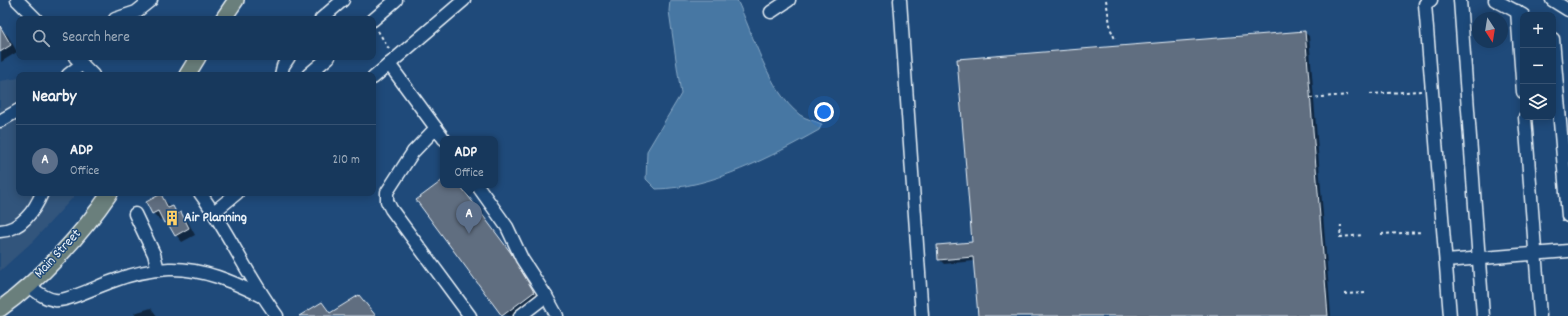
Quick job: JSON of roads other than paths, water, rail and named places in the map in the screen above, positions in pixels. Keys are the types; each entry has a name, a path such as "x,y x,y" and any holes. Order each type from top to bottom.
{"main road":[{"path":"225,16 236,0"},
{"path":"189,72 196,60"},
{"name":"Main Street","path":"0,309 29,286 77,235 108,196"}],"street":[{"path":"17,0 33,16"},
{"path":"124,16 136,12 151,0"},
{"path":"324,16 343,0"},
{"path":"376,17 396,0"},
{"path":"771,12 789,0"},
{"path":"900,0 922,316"},
{"path":"1431,0 1425,4 1450,316"},
{"path":"1460,0 1483,316"},
{"path":"1495,0 1520,13"},
{"path":"1552,0 1568,10"},
{"path":"376,75 461,1"},
{"path":"1521,48 1523,84"},
{"path":"1554,48 1568,216"},
{"path":"281,72 287,60"},
{"path":"312,72 326,60"},
{"path":"70,72 78,61 90,72"},
{"path":"389,64 442,136"},
{"path":"0,121 16,112"},
{"path":"1525,120 1540,316"},
{"path":"436,128 413,152 387,192 387,201 391,209 470,316"},
{"path":"479,188 507,226 522,259 557,316"},
{"path":"0,231 15,226 27,217 37,205 41,196"},
{"path":"202,196 214,212 262,296 277,316"},
{"path":"214,212 233,196"},
{"path":"135,214 154,254 158,270"},
{"path":"1446,261 1568,251"},
{"path":"29,286 43,296 56,301 126,276 158,270 182,270 213,275 262,296"},
{"path":"520,316 546,296"}],"place":[{"name":"Air Planning","path":"172,218"},
{"name":"ADP","path":"469,234"}]}
